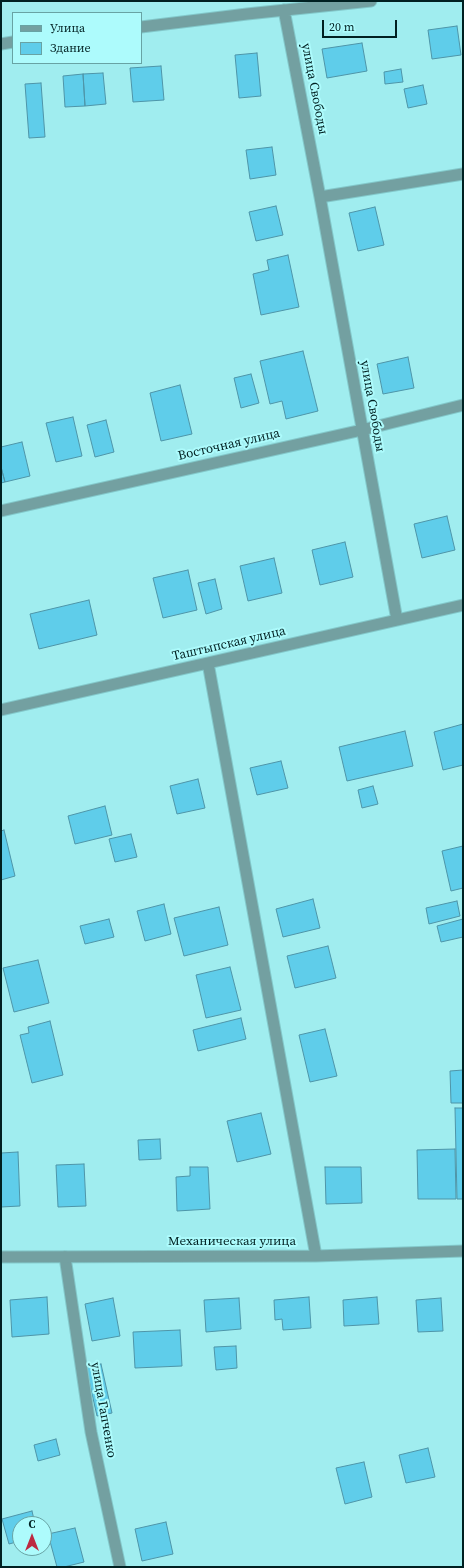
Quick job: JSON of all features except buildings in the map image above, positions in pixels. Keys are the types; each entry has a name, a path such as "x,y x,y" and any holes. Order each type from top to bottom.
{"street":[{"path":"142,27 371,1"},
{"name":"улица Свободы","path":"284,10 320,196 397,620"},
{"path":"1,44 12,42"},
{"path":"320,196 463,174"},
{"name":"Восточная улица","path":"1,511 362,430 463,405"},
{"name":"Таштыпская улица","path":"1,710 463,605"},
{"path":"208,663 316,1256"},
{"name":"Механическая улица","path":"1,1257 316,1256 463,1251"},
{"name":"улица Гапченко","path":"65,1257 91,1432 120,1567"}]}
